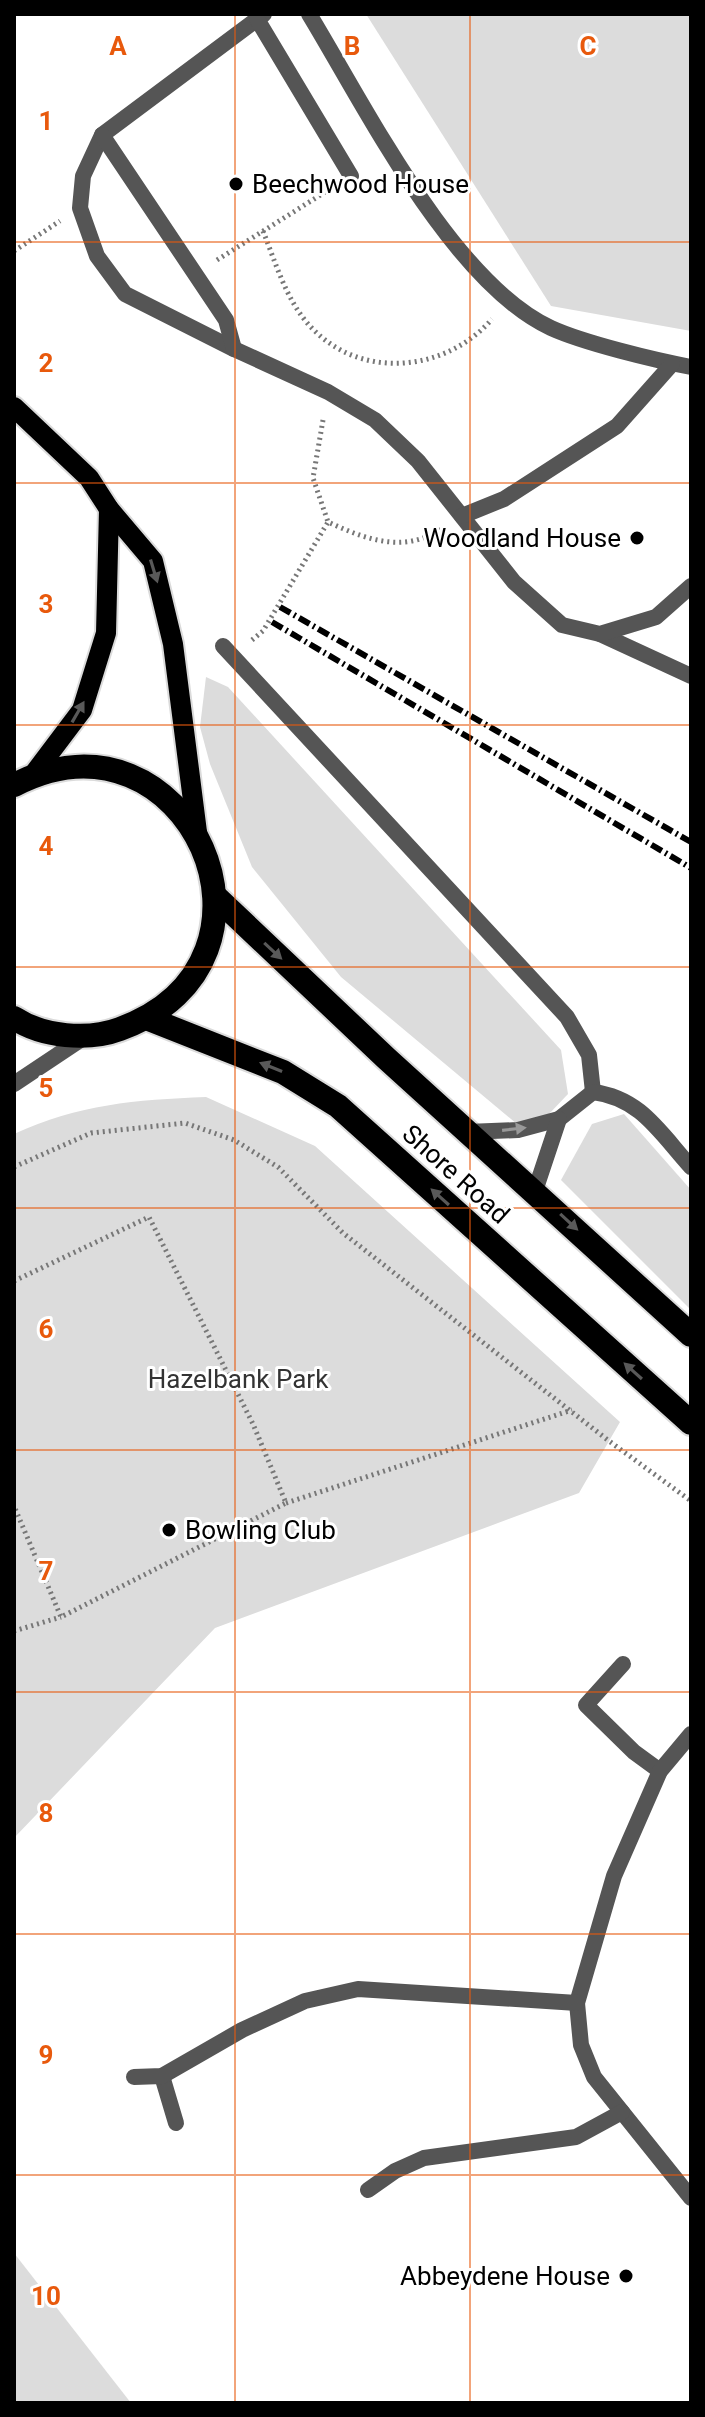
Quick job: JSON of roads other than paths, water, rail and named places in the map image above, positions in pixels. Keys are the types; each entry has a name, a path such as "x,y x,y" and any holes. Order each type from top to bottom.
{"highway":[{"path":"14,1018 62,1036 107,1034 149,1019 177,996 199,967 212,934 216,897 211,864 197,832 173,803 142,781 107,769 70,767 23,780"},
{"name":"Shore Road","path":"216,897 467,1132 691,1335"},
{"name":"Shore Road","path":"149,1019 283,1072 338,1106 691,1423"}],"main road":[{"path":"14,407 89,478 109,509 153,561 173,644 197,832"},
{"path":"23,780 82,710 106,633 109,509"}],"street":[{"path":"309,14 418,194 475,269 508,300 551,328 691,367"},
{"path":"351,176 261,17 102,135 83,176 80,208 97,256 125,294 328,392 375,420 418,461 514,582 562,625 600,634 691,676"},
{"path":"102,135 226,320 234,349"},
{"path":"462,516 504,499 617,426 672,364"},
{"path":"600,634 656,617 691,586"},
{"path":"228,652 567,1017 589,1055 593,1092"},
{"path":"14,1084 87,1035"},
{"path":"467,1132 518,1130 559,1119 593,1092 616,1095 634,1103 691,1167"},
{"path":"535,1191 559,1119"},
{"path":"623,1664 586,1705 634,1752 660,1771"},
{"path":"691,1734 660,1771 614,1876 577,2003 581,2045 594,2077 691,2198"},
{"path":"134,2077 162,2076 242,2030 305,2001 358,1989 577,2003"},
{"path":"162,2076 176,2123"},
{"path":"368,2190 395,2171 424,2158 576,2137 622,2112"}],"railway":[{"path":"280,607 691,842"},
{"path":"272,622 691,868"}],"place":[{"name":"Beechwood House","path":"236,184"},
{"name":"Woodland House","path":"637,538"},
{"name":"Bowling Club","path":"169,1530"},
{"name":"Abbeydene House","path":"626,2276"}],"park label":[{"name":"Hazelbank Park","path":"238,1379"}]}
